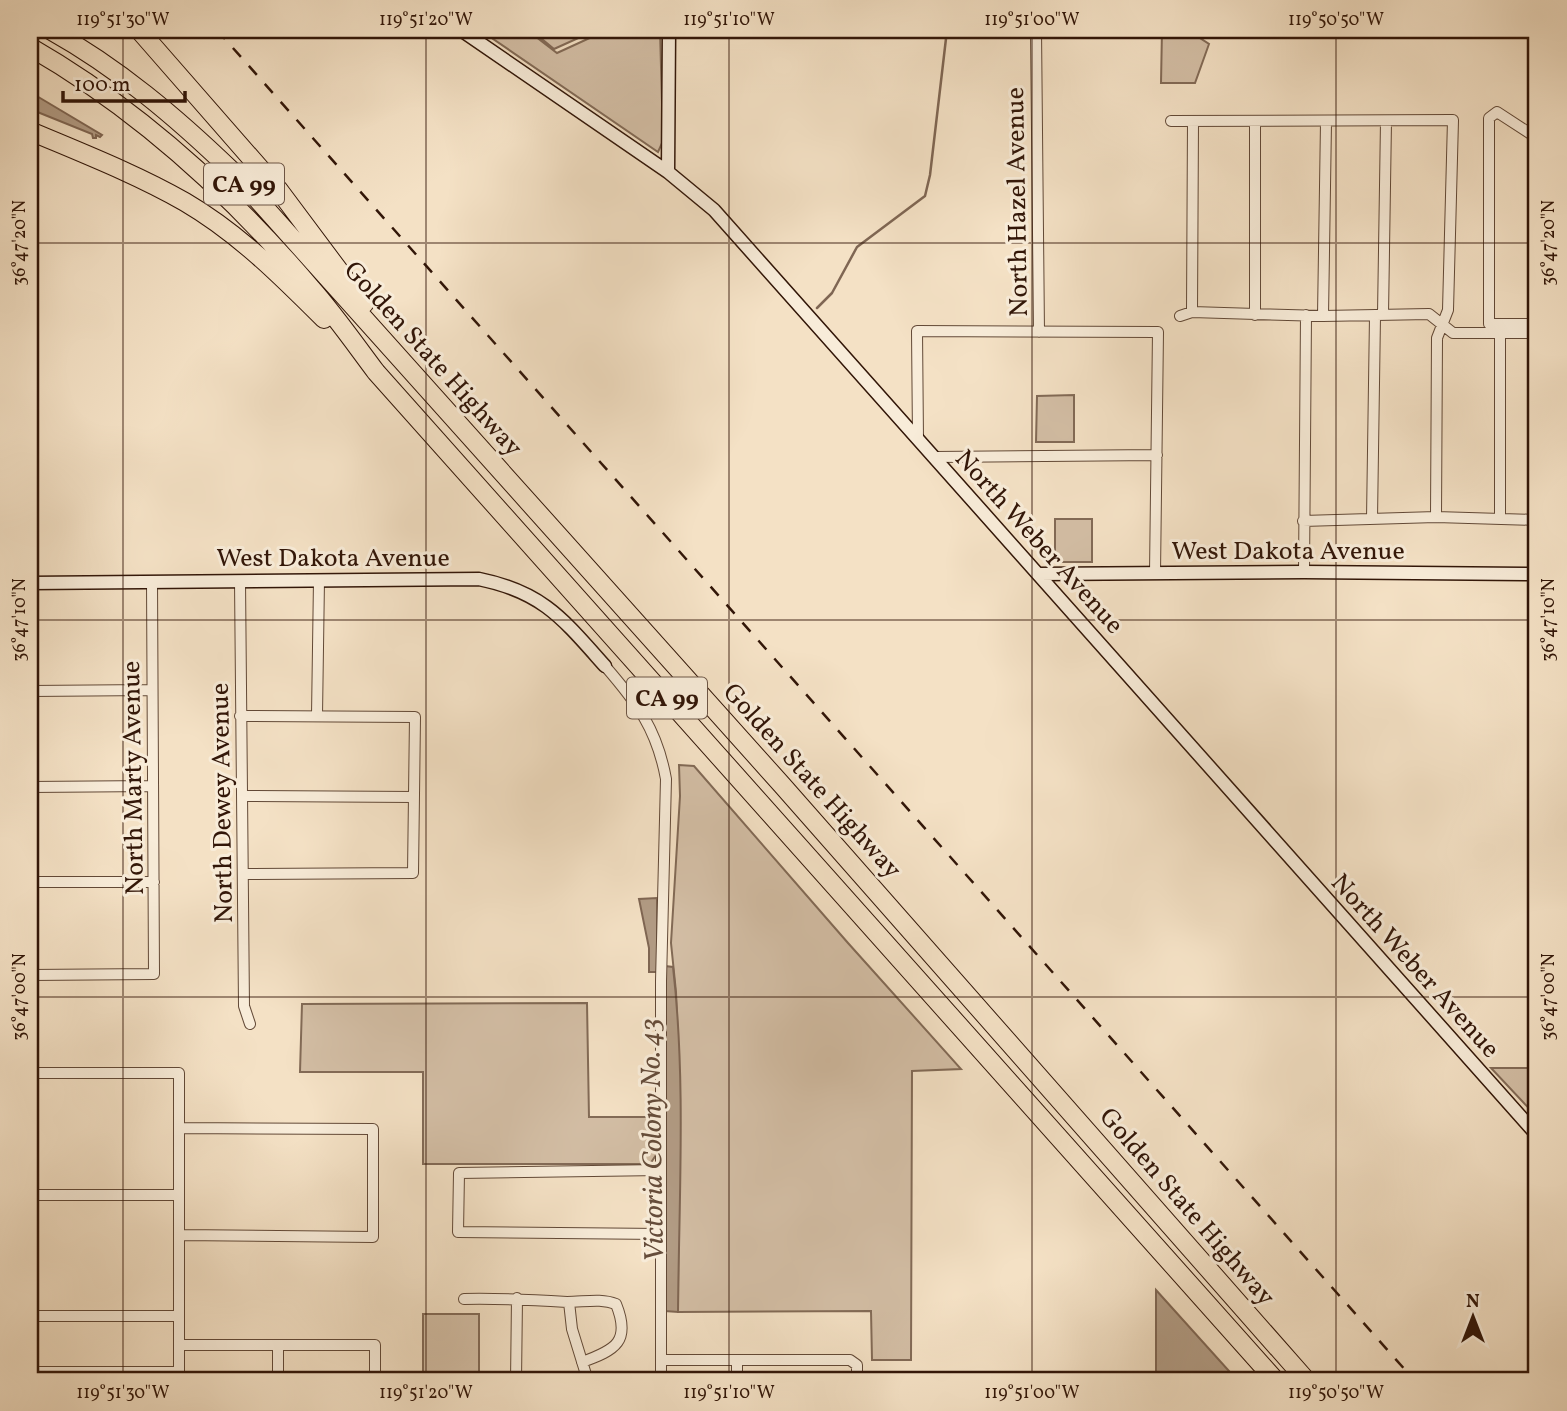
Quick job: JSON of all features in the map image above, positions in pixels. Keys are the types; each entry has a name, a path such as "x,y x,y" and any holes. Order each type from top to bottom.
{"highway":[{"name":"Golden State Highway","path":"50,30 112,68 156,102 203,143 267,209 791,795 1307,1381"},
{"path":"139,30 278,189 379,323 409,370"},
{"name":"Golden State Highway","path":"30,47 103,94 181,155 224,193 313,289 376,372 1276,1381"},
{"path":"30,131 115,167 186,202 213,220 285,280 376,372"}],"main road":[{"name":"North Weber Avenue","path":"461,30 701,197 1537,1135"},
{"path":"668,172 669,30"},
{"name":"West Dakota Avenue","path":"1039,574 1537,574"},
{"name":"West Dakota Avenue","path":"30,583 479,579 526,592 544,603 564,619 605,666"}],"street":[{"name":"North Hazel Avenue","path":"1036,30 1039,332"},
{"path":"1537,138 1497,112 1489,118 1489,324 1537,324"},
{"path":"1171,121 1453,120 1448,310 1437,338 1436,517"},
{"path":"1192,312 1193,121"},
{"path":"1255,121 1255,314"},
{"path":"1372,519 1386,121"},
{"path":"1323,316 1326,122"},
{"path":"1180,316 1192,312 1323,316 1429,314 1453,333 1537,333"},
{"path":"1304,572 1306,314"},
{"path":"918,439 917,331 1158,332 1155,573"},
{"path":"1500,333 1500,519"},
{"path":"934,457 1157,455"},
{"path":"1303,521 1436,517 1537,520"},
{"path":"317,715 318,580"},
{"name":"North Dewey Avenue","path":"240,581 244,1006 250,1024"},
{"name":"North Marty Avenue","path":"30,975 155,974 152,582"},
{"path":"605,666 646,716 662,757 666,779 661,981 661,1381"},
{"path":"30,691 151,690"},
{"path":"240,716 415,716 413,873 244,874"},
{"path":"30,787 153,786"},
{"path":"244,796 414,797"},
{"path":"30,882 154,882"},
{"path":"30,1073 179,1073 180,1235 179,1377 43,1377 30,1372"},
{"path":"179,1128 373,1129 373,1237 180,1235"},
{"path":"660,1170 458,1173 458,1232 661,1234"},
{"path":"30,1195 179,1195"},
{"path":"464,1299 516,1298 569,1302 607,1300 616,1304 622,1332 618,1344 608,1353 582,1362"},
{"path":"516,1298 516,1381"},
{"path":"569,1302 572,1329 588,1381"},
{"path":"30,1316 179,1316"},
{"path":"180,1345 375,1345 375,1381"},
{"path":"278,1346 278,1381"},
{"path":"661,1360 850,1360 857,1365 857,1381"},
{"path":"737,1360 737,1381"}],"shaded area":[{"path":"480,30 527,30 557,53 607,30 660,30 663,141 658,152"},
{"path":"531,30 596,30 554,49"},
{"path":"1162,30 1197,30 1200,38 1209,44 1195,83 1161,83"},
{"path":"30,92 102,135 93,138 92,134 30,109"},
{"path":"1074,395 1074,442 1036,442 1037,396"},
{"path":"1055,519 1092,519 1092,562 1055,562"},
{"path":"679,765 694,766 961,1069 912,1071 911,1360 872,1360 871,1311 678,1312 679,1071 671,943 680,796"},
{"path":"657,898 657,972 649,972 649,948 639,899"},
{"path":"665,966 673,967 679,1052 681,1139 678,1312 665,1311"},
{"path":"587,1003 589,1117 657,1117 656,1155 650,1164 423,1164 423,1072 300,1072 302,1004"},
{"path":"1491,1068 1537,1068 1537,1117"},
{"path":"1156,1290 1238,1381 1156,1381"},
{"path":"423,1314 479,1314 479,1381 423,1381"}],"waterway":[{"path":"817,308 832,293 857,247 925,196 930,175 947,30"}],"railway":[{"path":"217,30 1415,1381"}],"water label":[{"name":"Victoria Colony No. 43","path":"651,1140"}]}
